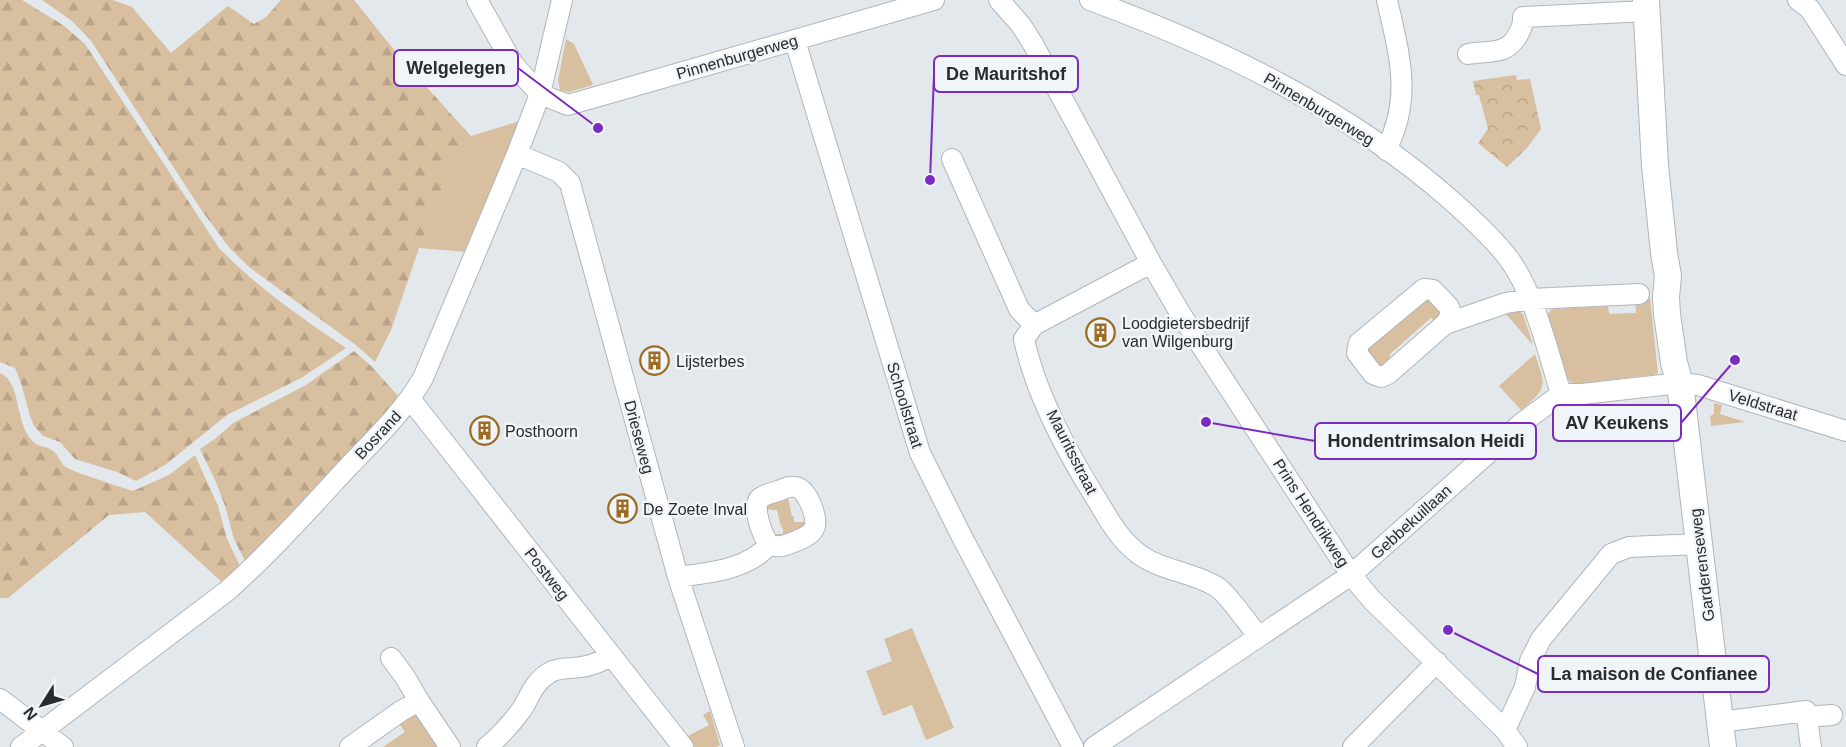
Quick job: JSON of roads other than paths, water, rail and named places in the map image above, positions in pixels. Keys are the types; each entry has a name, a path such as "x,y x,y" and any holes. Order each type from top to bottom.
{"main road":[{"name":"Garderenseweg","path":"1640,5 1649,34 1655,165 1668,276 1667,314 1674,363 1680,383 1722,734"}],"street":[{"path":"477,0 513,64 540,94"},
{"name":"Bosrand","path":"21,747 234,584 308,510 411,400 423,378 518,154 540,94 562,0"},
{"name":"Pinnenburgerweg","path":"540,94 568,105 934,0"},
{"name":"Pinnenburgerweg","path":"1090,0 1128,6 1298,92 1348,122 1429,181 1479,226 1509,258 1530,299 1561,394"},
{"path":"1386,150 1398,123 1402,100 1402,73 1387,0"},
{"path":"1798,0 1810,9 1846,65"},
{"name":"Prins Hendrikweg","path":"1004,2 1033,44 1151,263 1180,312 1352,574 1372,600 1505,730 1517,747"},
{"path":"1468,54 1503,49 1517,36 1523,17 1640,5"},
{"name":"Schoolstraat","path":"795,40 920,453 965,544 1073,747"},
{"name":"Drieseweg","path":"518,154 559,172 570,183 678,577 734,747"},
{"path":"952,159 1019,309 1034,325 1151,263"},
{"path":"1445,324 1450,316 1449,307 1433,290 1424,289 1359,343 1357,353 1373,374 1385,376 1445,324 1506,303 1530,299 1639,294"},
{"name":"Mauritsstraat","path":"1034,325 1024,339 1031,369 1079,472 1116,532 1136,552 1159,566 1192,575 1220,589 1258,636"},
{"path":"1561,394 1582,394 1680,383"},
{"name":"Veldstraat","path":"1680,383 1698,385 1846,431"},
{"name":"Gebbekuillaan","path":"1094,747 1352,574 1522,423 1561,394"},
{"name":"Postweg","path":"411,400 682,747"},
{"path":"1505,730 1525,687 1530,661 1541,639 1611,554 1629,547 1700,544"},
{"path":"678,577 728,569 754,557 769,545"},
{"path":"487,747 518,714 532,688 551,671 581,668 611,656"},
{"path":"391,658 450,747"},
{"path":"1353,747 1437,662"},
{"path":"0,699 63,747"},
{"path":"354,746 401,711 419,701"},
{"path":"1722,734 1806,711 1810,747"},
{"path":"1806,717 1832,715"}],"place":[{"name":"Welgelegen","path":"598,128"},
{"name":"De Mauritshof","path":"930,180"},
{"name":"Loodgietersbedrijf van Wilgenburg","path":"1101,332"},
{"name":"AV Keukens","path":"1735,360"},
{"name":"Lijsterbes","path":"655,361"},
{"name":"Hondentrimsalon Heidi","path":"1206,422"},
{"name":"Posthoorn","path":"484,431"},
{"name":"De Zoete Inval","path":"622,509"},
{"name":"La maison de Confianee","path":"1448,630"}]}
